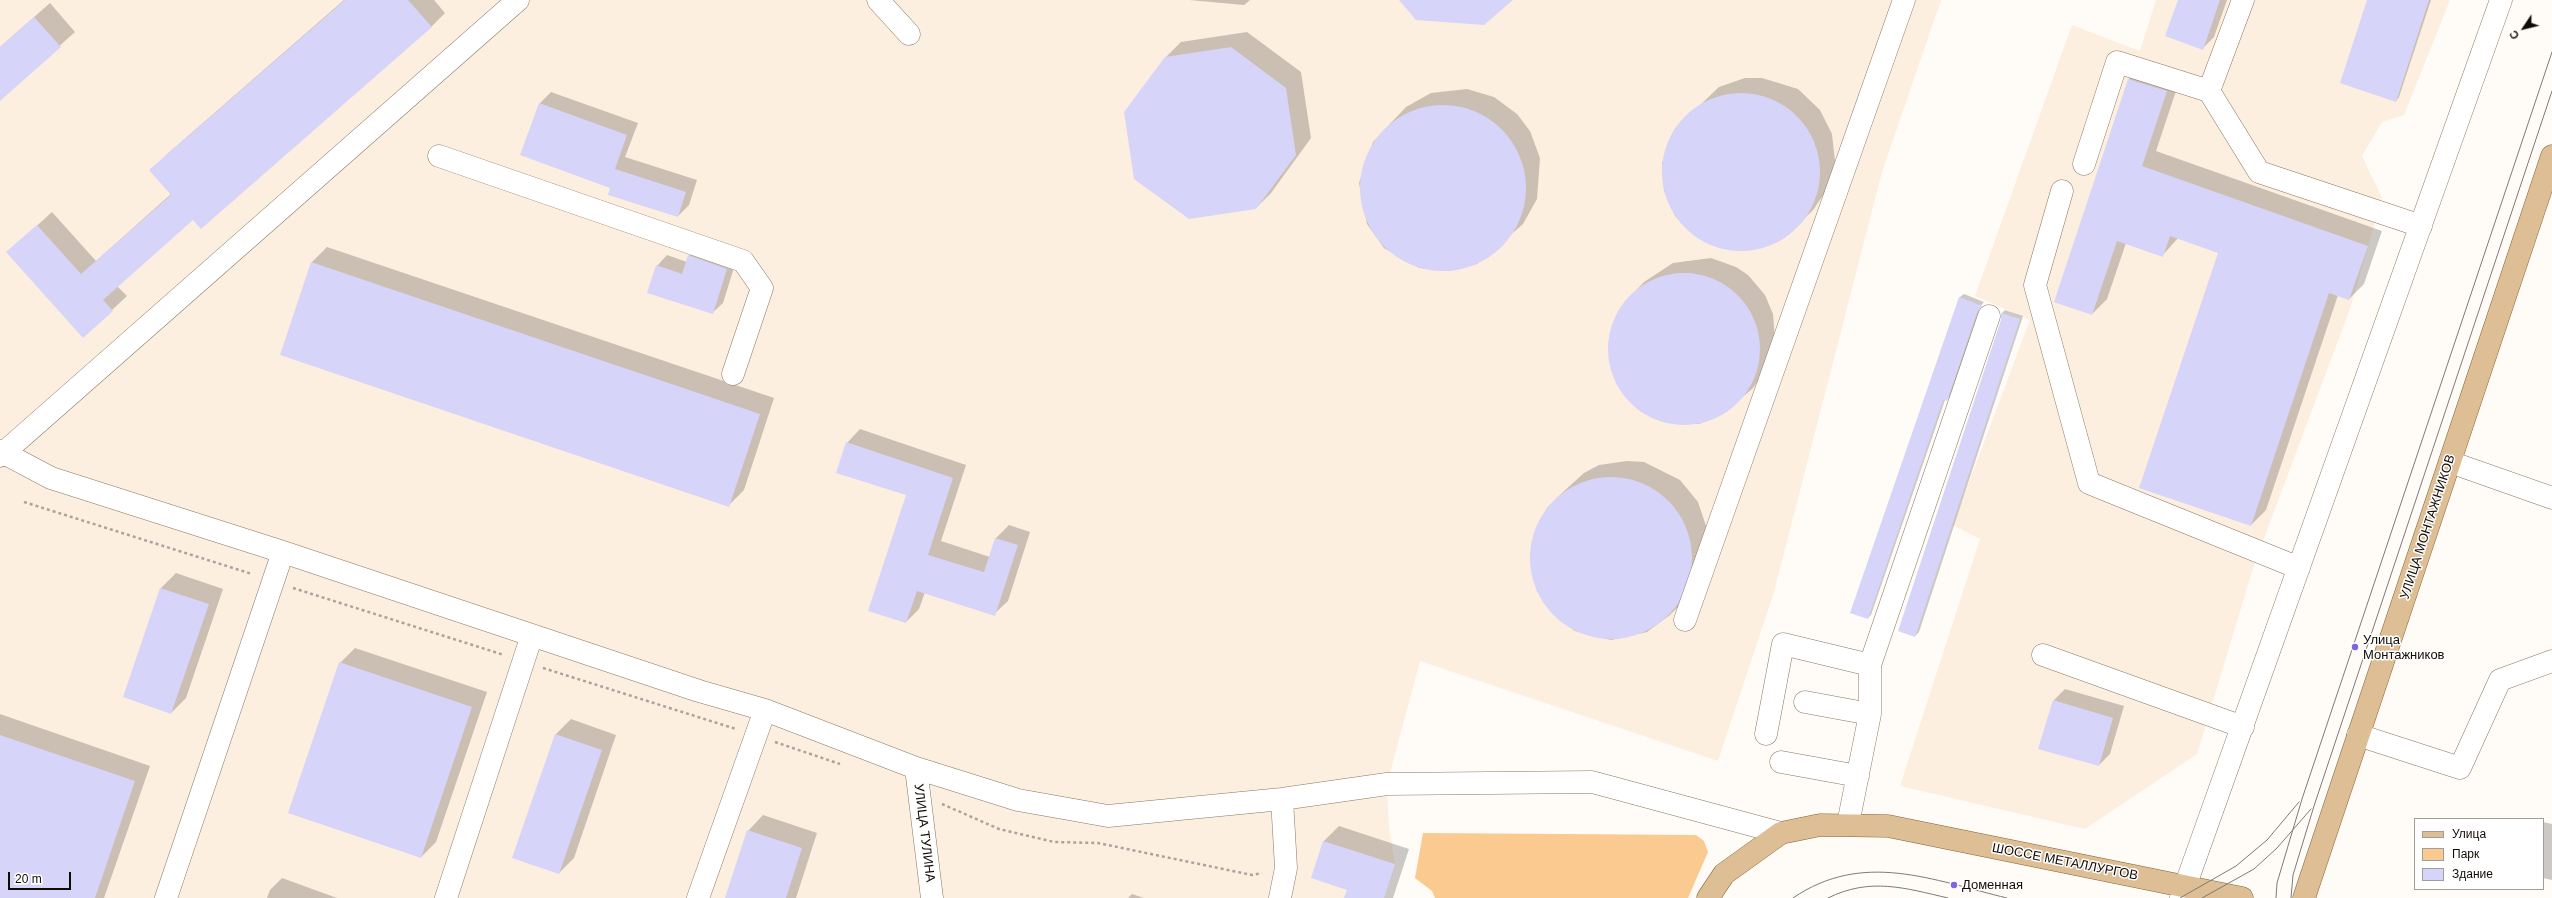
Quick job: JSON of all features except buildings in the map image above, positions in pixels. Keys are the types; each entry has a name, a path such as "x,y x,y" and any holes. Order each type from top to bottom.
{"main road":[{"name":"УЛИЦА МОНТАЖНИКОВ","path":"2304,898 2552,156"},
{"name":"ШОССЕ МЕТАЛЛУРГОВ","path":"1781,833 1820,825 1848,824 1888,826 2184,892 2242,898"},
{"path":"1708,898 1724,874 1781,833"}],"street":[{"path":"518,0 1,453 51,478 283,552 699,691 765,710 916,768 1018,800 1108,816 1282,799 1387,784 1592,782 1781,833"},
{"path":"878,0 909,34"},
{"path":"1685,620 1904,0"},
{"path":"2209,91 2243,0"},
{"path":"2184,892 2501,0"},
{"path":"2084,164 2117,62 2209,91 2259,172 2421,226"},
{"path":"438,156 743,261 762,288 733,374"},
{"path":"2062,191 2036,285 2089,483 2299,568"},
{"path":"1848,824 1870,714 1870,665 1989,316"},
{"path":"2450,462 2552,498"},
{"path":"166,898 283,552"},
{"path":"446,898 532,635"},
{"path":"1766,734 1783,644 1870,665"},
{"path":"2042,654 2243,727"},
{"path":"2358,736 2460,768 2500,680 2552,661"},
{"path":"1805,702 1870,714"},
{"path":"698,898 765,710"},
{"path":"1781,762 1858,776"},
{"name":"УЛИЦА ТУЛИНА","path":"916,768 932,898"},
{"path":"1280,898 1286,868 1282,799"}],"path":[{"path":"24,502 756,735 848,767"},
{"path":"918,793 998,829 1054,842 1098,843 1252,875 1286,868"}],"shaded area":[{"path":"0,0 1941,0 1882,172 1774,592 1718,761 1420,661 1387,784 1389,828 1395,864 1384,898 0,898"},
{"path":"2156,0 2450,0 2404,115 2382,122 2362,156 2382,198 2350,309 2254,565 2197,754 2085,829 1900,786 1980,539 1953,525 2030,320 1975,296 2072,25 2140,51"}],"green space":[{"path":"1423,833 1696,835 1704,841 1708,852 1688,898 1435,898 1432,891 1415,878"}],"tram line":[{"path":"2276,898 2277,883 2302,799 2552,52"},
{"path":"2291,898 2293,875 2314,806 2552,91"},
{"path":"2180,898 2236,866 2267,840 2299,802"},
{"path":"2202,898 2254,869 2277,848 2311,809"},
{"path":"1793,898 1819,883 1845,875 1872,872 1898,873 1925,877 2007,898"},
{"path":"1828,898 1843,892 1873,886 1902,888 1948,898"}],"place":[{"name":"Улица Монтажников","path":"2355,647"},
{"name":"Доменная","path":"1954,885"}]}
